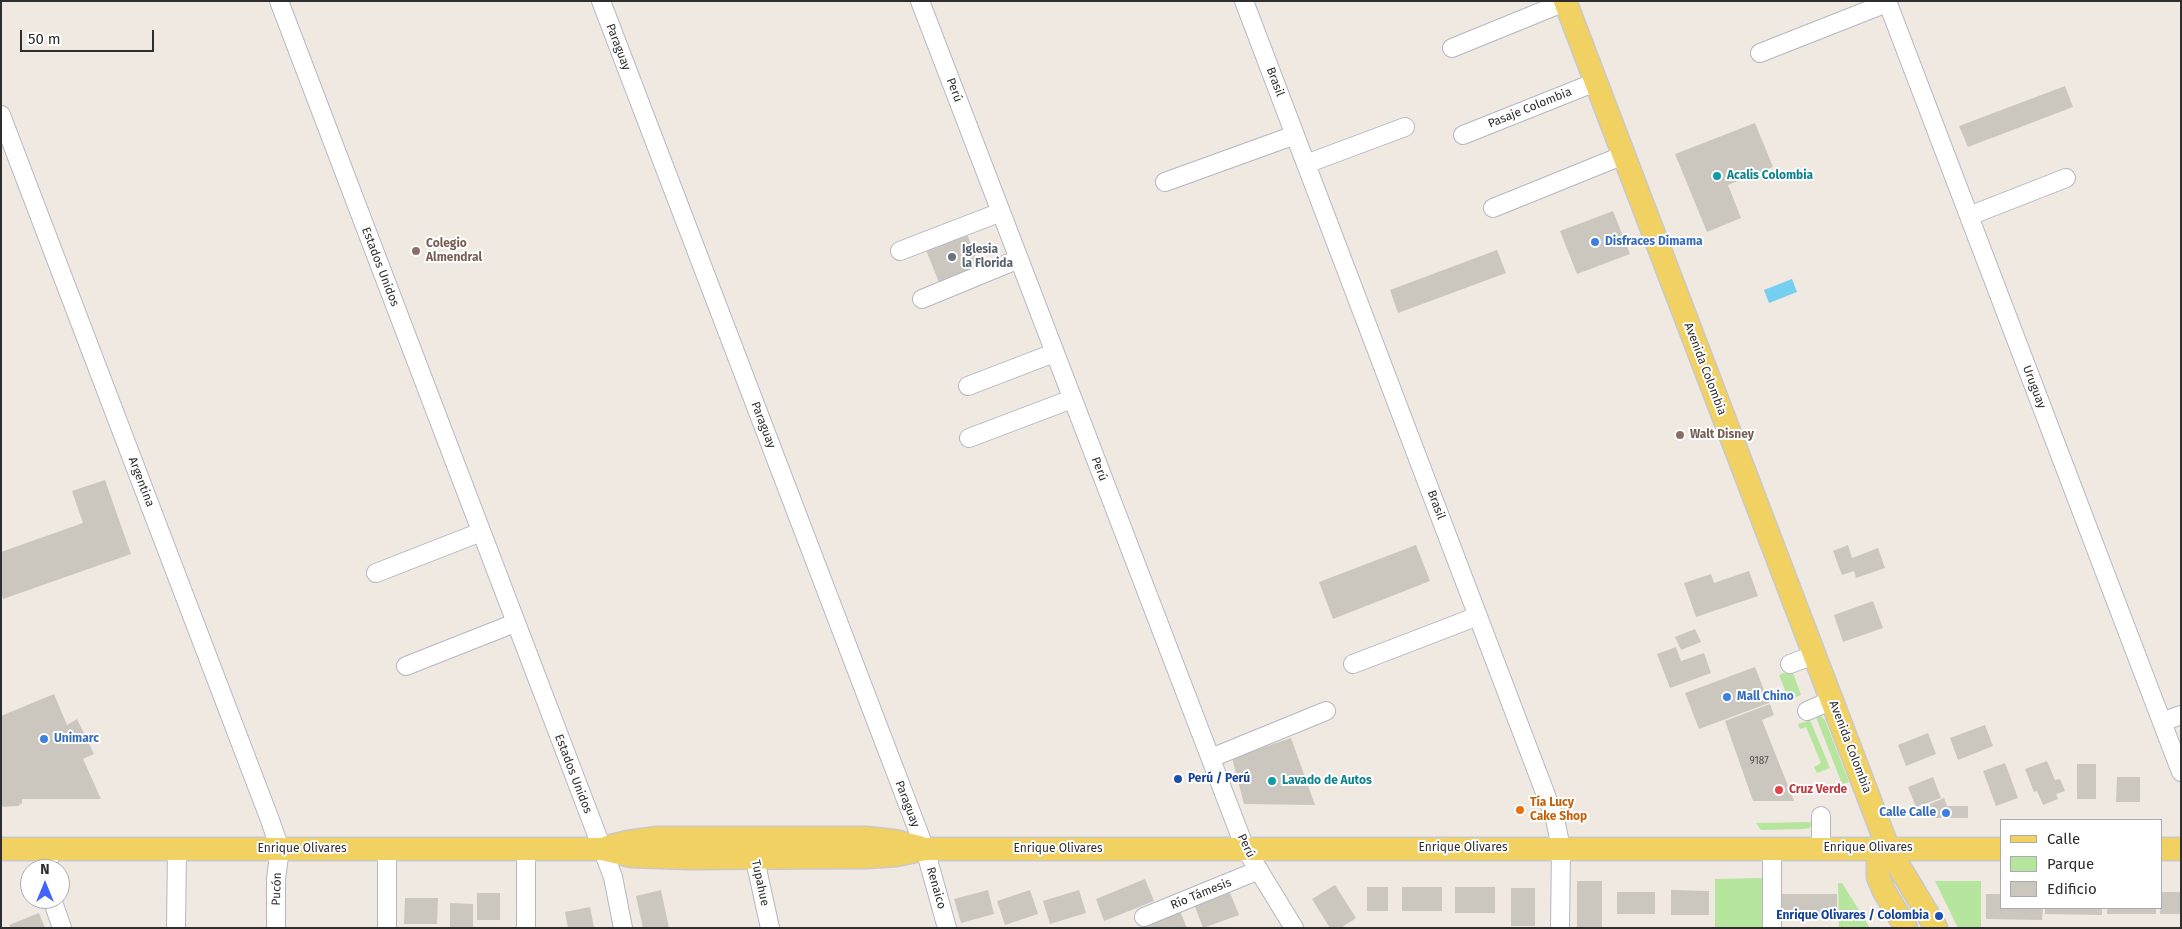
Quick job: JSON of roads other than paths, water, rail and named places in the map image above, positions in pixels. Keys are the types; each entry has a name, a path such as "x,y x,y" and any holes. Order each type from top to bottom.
{"main road":[{"name":"Avenida Colombia","path":"1565,2 1888,848 1936,928"},
{"name":"Enrique Olivares","path":"61,859 177,849 602,849 628,842 657,838 752,848 880,839 924,849 2000,848"},
{"path":"1888,848 1881,855 1878,864 1878,877 1906,928"},
{"name":"Enrique Olivares","path":"1,849 45,859"},
{"path":"2162,849 2181,849"}],"street":[{"name":"Estados Unidos","path":"278,1 613,877 623,928"},
{"name":"Paraguay","path":"601,1 924,849"},
{"name":"Perú","path":"920,1 1245,848 1294,928"},
{"name":"Brasil","path":"1244,1 1555,819 1561,848 1560,928"},
{"path":"1452,48 1565,2"},
{"path":"1760,53 1887,2"},
{"name":"Uruguay","path":"1887,2 2181,772"},
{"name":"Pasaje Colombia","path":"1463,135 1596,82"},
{"name":"Argentina","path":"1,115 280,849"},
{"path":"1306,164 1405,126"},
{"path":"1165,182 1295,135"},
{"path":"1493,208 1624,155"},
{"path":"1968,216 2066,178"},
{"path":"900,250 1001,212"},
{"path":"922,299 1019,260"},
{"path":"968,386 1054,353"},
{"path":"969,438 1072,399"},
{"path":"376,573 481,532"},
{"path":"1352,664 1478,616"},
{"path":"406,666 515,622"},
{"path":"1790,664 1814,655"},
{"path":"1807,711 1832,700"},
{"path":"1211,758 1326,711"},
{"path":"2162,722 2181,715"},
{"path":"1821,816 1821,848"},
{"name":"Tupahue","path":"752,848 770,928"},
{"path":"1772,848 1772,928"},
{"path":"176,928 177,849"},
{"name":"Pucón","path":"276,928 276,879 280,849"},
{"path":"387,849 387,928"},
{"path":"526,849 526,928"},
{"name":"Renaico","path":"924,849 947,928"},
{"name":"Río Támesis","path":"1144,918 1259,870"},
{"path":"55,909 62,928"}],"water":[{"path":"1792,279 1797,292 1769,303 1764,290"}],"place":[{"name":"Acalis Colombia","path":"1717,176"},
{"name":"Disfraces Dimama","path":"1595,242"},
{"name":"Colegio Almendral","path":"416,251"},
{"name":"Iglesia la Florida","path":"952,257"},
{"name":"Walt Disney","path":"1680,435"},
{"name":"Mall Chino","path":"1727,697"},
{"name":"Unimarc","path":"44,739"},
{"name":"Perú / Perú","path":"1178,779"},
{"name":"Lavado de Autos","path":"1272,781"},
{"name":"Cruz Verde","path":"1779,790"},
{"name":"Tía Lucy Cake Shop","path":"1520,810"},
{"name":"Calle Calle","path":"1946,813"},
{"name":"Enrique Olivares / Colombia","path":"1939,916"}]}
